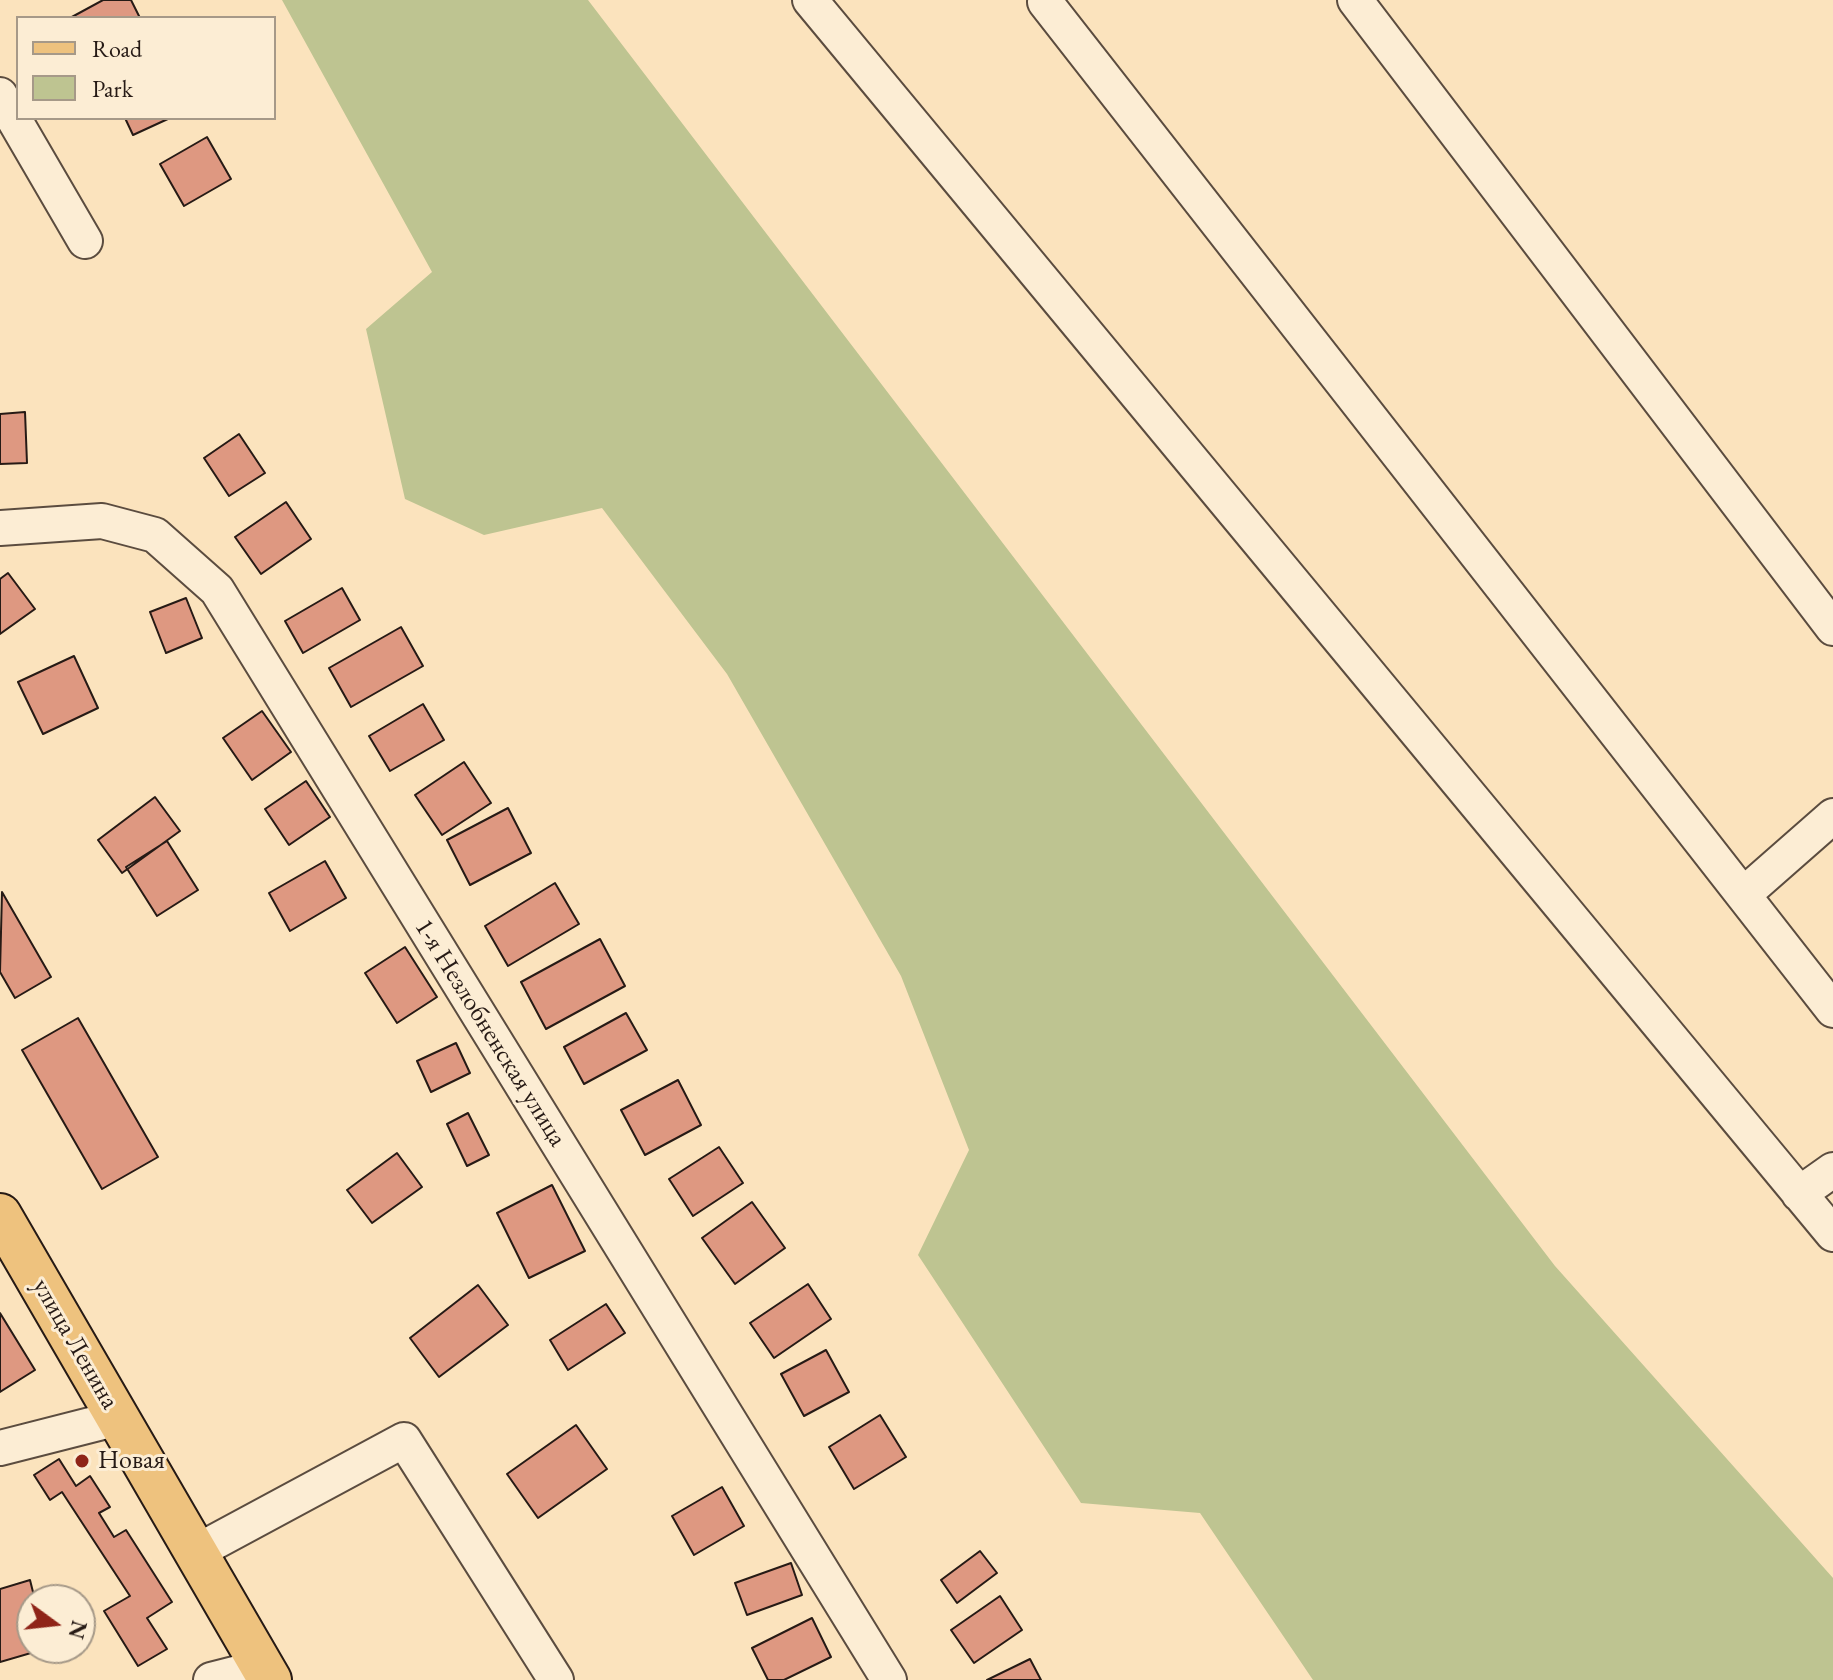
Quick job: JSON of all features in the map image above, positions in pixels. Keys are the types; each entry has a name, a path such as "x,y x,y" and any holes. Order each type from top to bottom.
{"main road":[{"name":"улица Ленина","path":"0,1215 266,1673"}],"street":[{"path":"810,0 1833,1234"},
{"path":"1355,0 1833,628"},
{"path":"1045,2 1833,1010"},
{"path":"0,95 85,241"},
{"name":"1-я Незлобненская улица","path":"0,528 102,521 155,535 217,590 889,1680"},
{"path":"1743,895 1833,816"},
{"path":"1799,1194 1833,1170"},
{"path":"0,1448 118,1418"},
{"path":"196,1552 404,1440 556,1680"},
{"path":"211,1680 266,1673"}],"green space":[{"path":"282,0 588,0 1555,1266 1833,1578 1833,1680 1313,1680 1200,1513 1081,1503 918,1255 969,1150 901,976 727,674 602,508 484,535 405,499 366,329 432,272"}],"building":[{"path":"103,0 131,0 139,16 74,16"},
{"path":"126,120 166,120 133,135"},
{"path":"207,137 231,179 184,206 160,164"},
{"path":"25,412 27,463 0,464 0,414"},
{"path":"239,434 265,473 229,496 204,458"},
{"path":"286,502 311,539 261,574 235,537"},
{"path":"8,573 35,609 0,634 0,579"},
{"path":"342,588 360,620 303,653 285,621"},
{"path":"186,598 202,638 166,653 150,612"},
{"path":"401,627 423,666 351,707 329,668"},
{"path":"74,656 98,708 43,734 18,682"},
{"path":"423,704 444,740 390,771 369,736"},
{"path":"262,711 291,752 252,780 223,738"},
{"path":"464,762 491,803 442,835 415,795"},
{"path":"306,781 330,817 289,845 265,809"},
{"path":"155,797 180,831 122,873 98,840"},
{"path":"508,808 531,853 470,885 447,840"},
{"path":"167,841 198,890 157,916 126,867"},
{"path":"325,861 346,898 290,931 269,893"},
{"path":"555,883 579,924 508,966 485,926"},
{"path":"2,892 51,977 15,998 0,972"},
{"path":"600,939 625,986 546,1029 521,982"},
{"path":"405,947 437,997 397,1023 365,973"},
{"path":"626,1013 647,1050 584,1084 564,1047"},
{"path":"78,1018 158,1157 102,1189 22,1050"},
{"path":"456,1043 470,1073 431,1092 417,1061"},
{"path":"678,1080 701,1125 645,1155 621,1110"},
{"path":"468,1113 489,1155 467,1166 447,1124"},
{"path":"719,1147 743,1183 693,1216 669,1179"},
{"path":"397,1153 422,1187 372,1223 347,1190"},
{"path":"552,1185 585,1251 529,1278 497,1213"},
{"path":"752,1202 785,1248 735,1284 702,1238"},
{"path":"808,1284 831,1319 774,1358 750,1323"},
{"path":"478,1285 508,1325 439,1377 410,1338"},
{"path":"606,1304 625,1333 568,1370 550,1340"},
{"path":"0,1313 35,1370 0,1392"},
{"path":"826,1350 849,1392 804,1416 781,1374"},
{"path":"880,1415 906,1457 854,1489 829,1447"},
{"path":"576,1425 607,1469 538,1518 507,1474"},
{"path":"59,1459 76,1486 90,1476 110,1507 99,1513 114,1537 126,1530 172,1602 147,1618 167,1649 138,1666 104,1611 130,1596 62,1492 50,1500 34,1475"},
{"path":"722,1487 744,1526 694,1555 672,1516"},
{"path":"980,1551 997,1573 957,1603 941,1580"},
{"path":"791,1563 802,1595 747,1615 735,1583"},
{"path":"16,1584 16,1657 0,1662 0,1589"},
{"path":"1000,1596 1022,1630 974,1663 951,1630"},
{"path":"812,1618 831,1657 784,1680 768,1680 752,1648"},
{"path":"1030,1659 1041,1680 987,1680"}],"place":[{"name":"Новая","path":"82,1461"}]}
